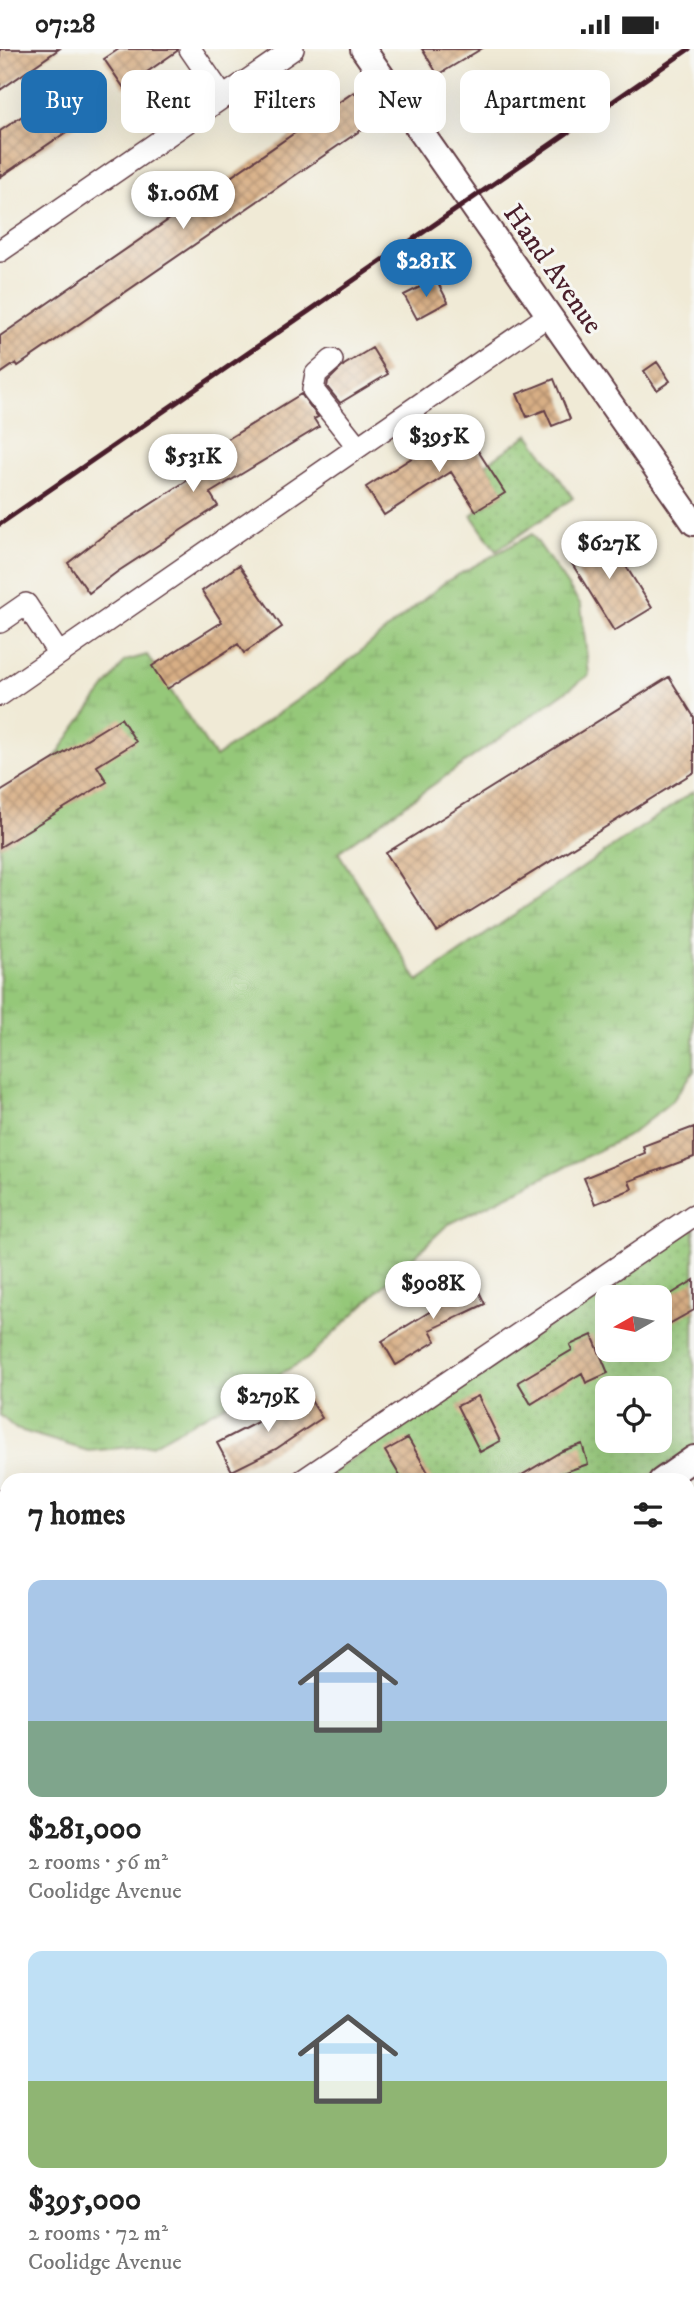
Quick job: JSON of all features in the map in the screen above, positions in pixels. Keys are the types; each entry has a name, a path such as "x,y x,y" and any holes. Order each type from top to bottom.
{"street":[{"path":"190,49 223,97"},
{"path":"0,251 293,49"},
{"name":"Hand Avenue","path":"363,49 694,523"},
{"path":"0,695 549,315"},
{"path":"332,360 316,374 313,390 358,447"},
{"path":"0,622 26,604 60,654"},
{"path":"314,1473 694,1215"},
{"path":"672,1473 694,1458"}],"green space":[{"path":"529,434 573,498 496,551 471,515 504,493 486,464"},
{"path":"532,534 581,605 589,675 338,852 418,981 694,791 694,1071 673,1100 630,1135 447,1225 307,1359 152,1445 88,1451 16,1429 0,1415 0,834 7,829 73,731 125,661 147,655 215,757 323,682 445,582"},
{"path":"694,1227 694,1446 654,1473 332,1473 595,1294 595,1362 672,1362 672,1285 609,1285"}],"building":[{"path":"0,49 59,49 29,70 21,70 21,75 0,90"},
{"path":"119,49 177,49 150,70 121,70 121,84 104,59"},
{"path":"422,49 481,49 446,70 435,70"},
{"path":"354,92 354,133 357,133 18,366 16,363 0,374 0,336 295,133 340,133 340,102"},
{"path":"21,117 21,133 65,133 0,177 0,131"},
{"path":"436,279 448,302 417,319 404,295"},
{"path":"372,348 388,374 340,403 327,387 328,381 344,365"},
{"path":"657,362 670,381 657,390 644,371"},
{"path":"554,379 570,419 552,426 545,410 527,417 517,394"},
{"path":"301,394 318,417 314,419 319,427 210,493 218,506 89,593 68,563 108,532 217,461 210,450"},
{"path":"462,426 505,493 476,511 451,472 384,515 366,487"},
{"path":"604,531 652,608 614,631 566,554"},
{"path":"239,565 282,627 244,653 238,644 167,689 152,666 222,622 202,591"},
{"path":"669,677 694,717 694,772 437,932 386,853"},
{"path":"121,718 136,742 97,766 107,782 0,847 0,792"},
{"path":"694,1127 694,1157 629,1181 632,1189 595,1204 584,1178 645,1153 643,1146"},
{"path":"473,1279 485,1304 430,1330 436,1341 396,1365 382,1341 439,1306 435,1297"},
{"path":"694,1280 694,1310 672,1322 672,1294"},
{"path":"592,1335 595,1342 595,1362 603,1362 608,1373 595,1376 595,1379 586,1383 582,1373 531,1404 518,1382 572,1350 570,1345"},
{"path":"308,1396 322,1418 276,1449 232,1471 217,1443 261,1420 264,1424"},
{"path":"478,1396 500,1441 480,1452 457,1406"},
{"path":"408,1438 428,1473 398,1473 385,1451"},
{"path":"582,1444 588,1464 562,1473 525,1473 562,1451"}],"railway":[{"path":"0,524 689,49"}]}
